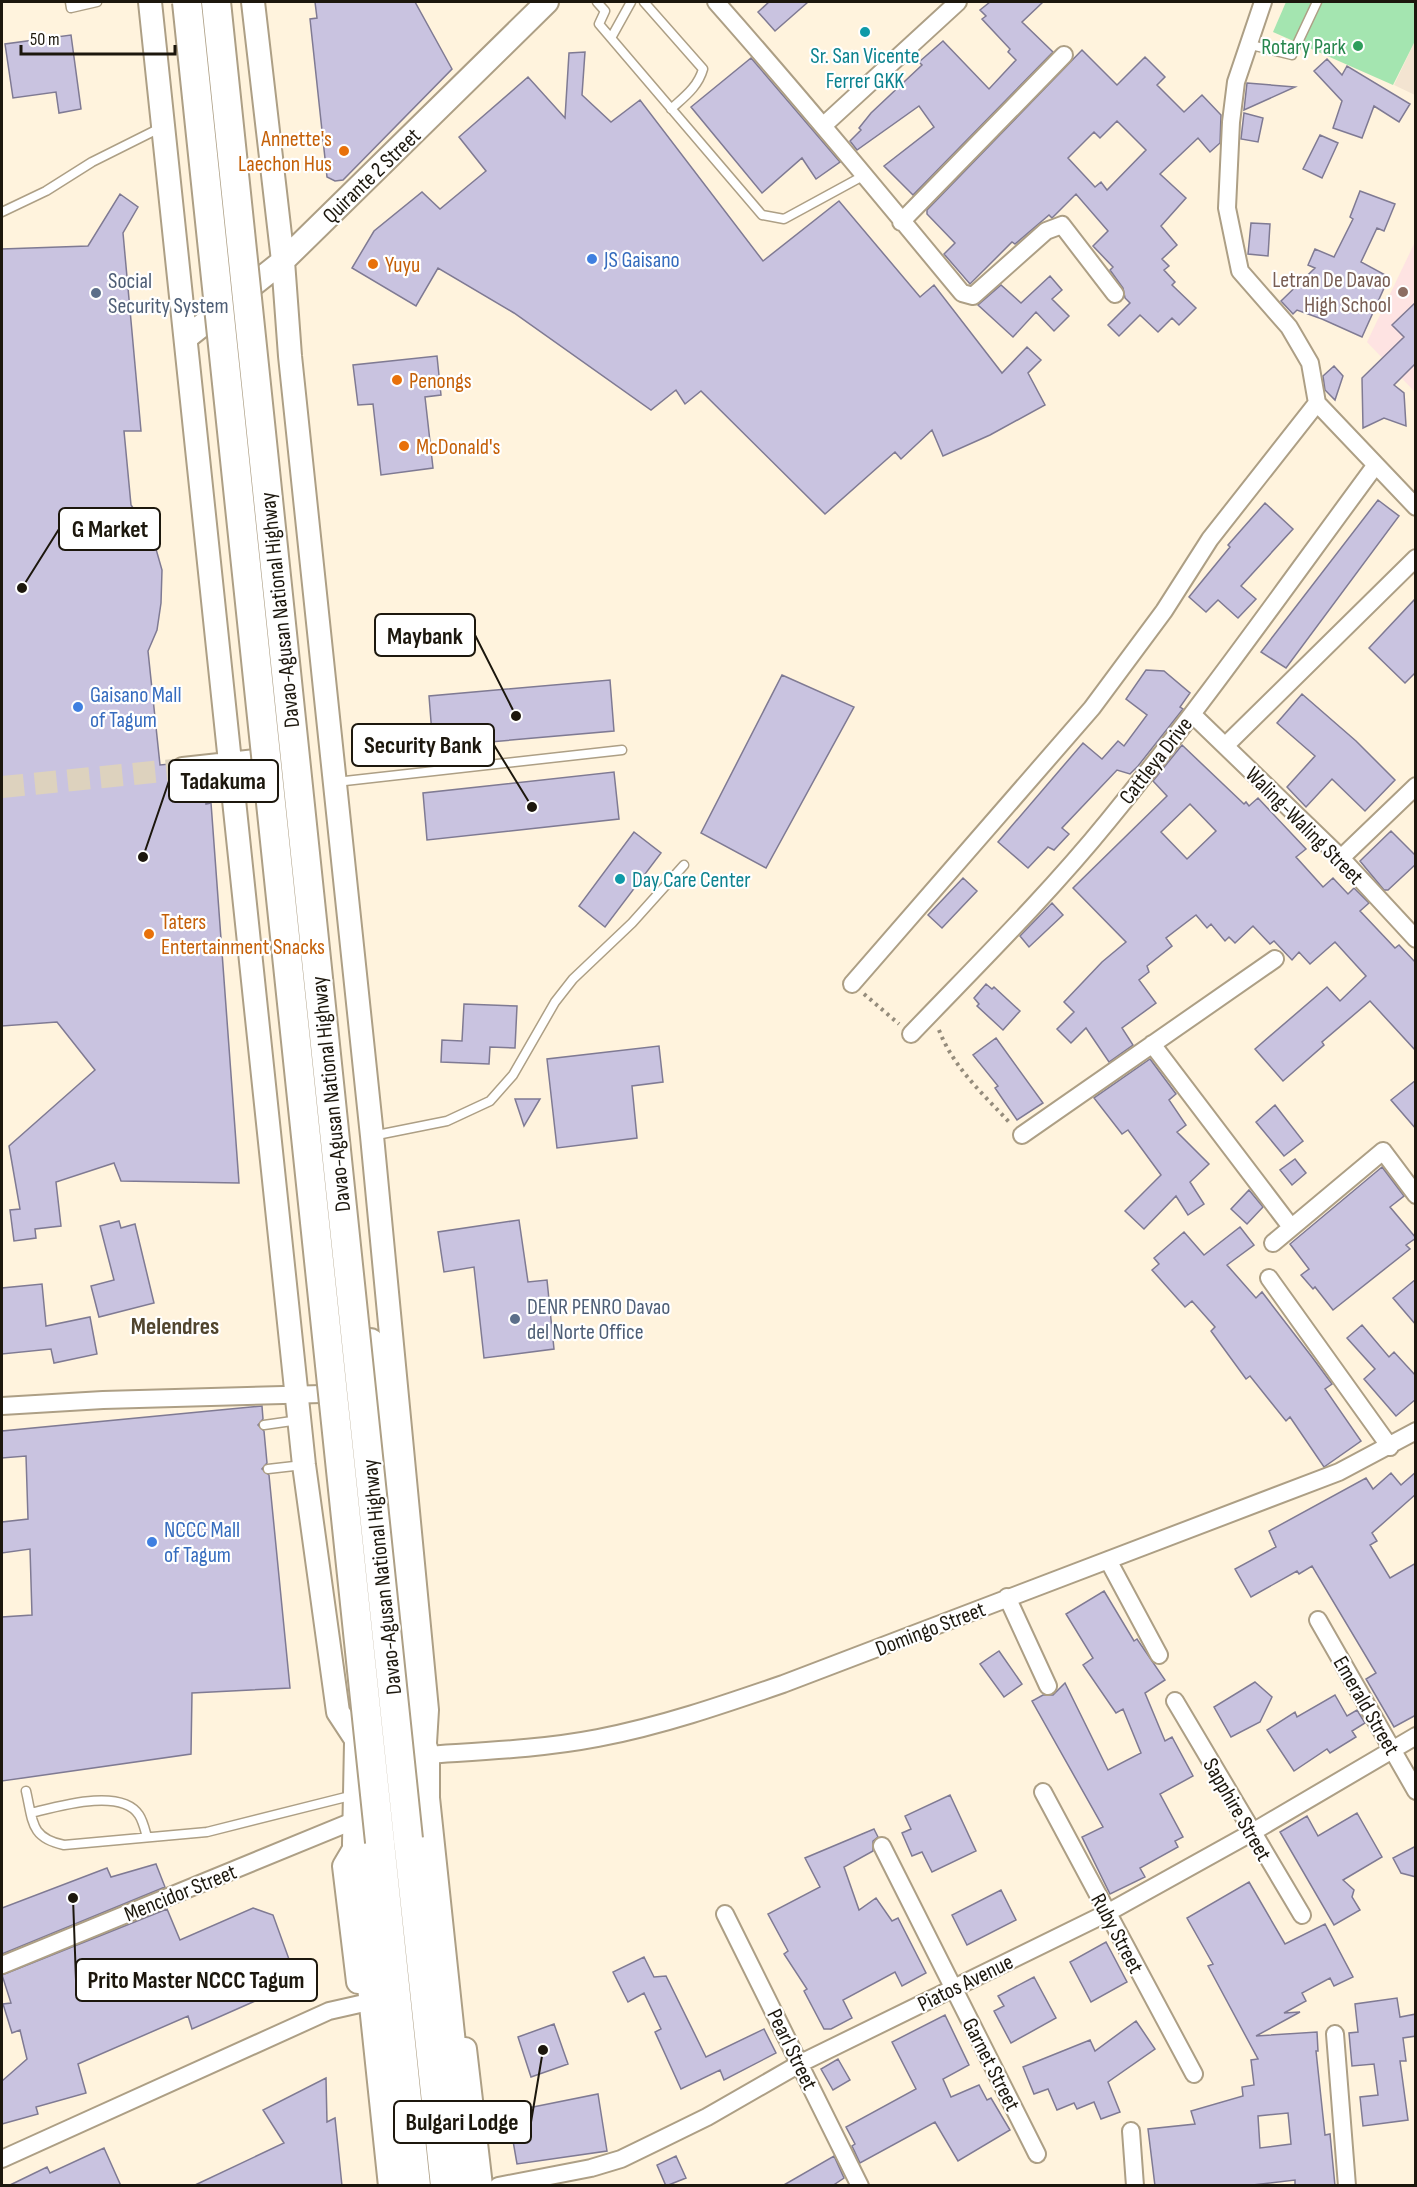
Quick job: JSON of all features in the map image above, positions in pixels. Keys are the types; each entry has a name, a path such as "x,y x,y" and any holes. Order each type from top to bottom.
{"highway":[{"name":"Davao-Agusan National Highway","path":"187,2 363,1818 393,2186"},
{"name":"Davao-Agusan National Highway","path":"216,2 445,2186"},
{"name":"Davao-Agusan National Highway","path":"243,762 283,1017 290,1079 309,1395 359,1744 363,1818 416,2186"},
{"name":"Davao-Agusan National Highway","path":"283,1017 309,1022 333,1012 339,1073 397,1485 412,1713 425,1755 424,1798 466,2186"},
{"path":"290,1079 314,1068 339,1073"},
{"path":"359,1744 381,1754 425,1755"},
{"path":"363,1818 369,1776 395,1761 425,1755"}],"street":[{"path":"150,2 186,338 243,762 309,1395 299,1420 304,1465 338,1712 359,1744"},
{"path":"253,2 282,261 372,1137 397,1485"},
{"name":"Quirante 2 Street","path":"186,338 282,261 547,2"},
{"path":"716,2 824,125 863,176 962,293 973,296 1046,231 1062,225 1115,294"},
{"path":"824,125 958,2"},
{"path":"1263,2 1236,82 1231,122 1227,208 1240,271 1289,327 1305,354 1310,363 1317,403 1416,507"},
{"path":"901,222 1064,55"},
{"path":"852,984 1092,708 1164,611 1210,539 1317,403"},
{"name":"Cattleya Drive","path":"911,1034 1050,888 1108,821 1192,714 1375,466"},
{"path":"1225,746 1416,558"},
{"name":"Waling-Waling Street","path":"1192,714 1341,858 1416,939"},
{"path":"183,769 243,762"},
{"path":"1341,858 1416,786"},
{"path":"1022,1135 1275,959"},
{"path":"1152,1044 1291,1227"},
{"path":"1273,1243 1383,1151 1416,1195"},
{"path":"1269,1278 1389,1447"},
{"path":"2,1406 103,1400 309,1395"},
{"name":"Domingo Street","path":"425,1755 560,1744 658,1724 783,1684 1339,1472 1416,1431"},
{"path":"1108,1560 1159,1655"},
{"path":"1008,1598 1048,1686"},
{"name":"Emerald Street","path":"1318,1620 1416,1791"},
{"name":"Sapphire Street","path":"1175,1701 1251,1833 1302,1915"},
{"name":"Piatos Avenue","path":"498,2186 591,2168 621,2159 707,2117 801,2063 1107,1913 1251,1833 1416,1736"},
{"path":"425,1755 436,1797 482,2186"},
{"name":"Ruby Street","path":"1043,1791 1194,2074"},
{"path":"363,1818 344,1866 379,2186"},
{"name":"Mencidor Street","path":"2,1965 363,1818"},
{"name":"Garnet Street","path":"882,1846 1037,2154"},
{"name":"Pearl Street","path":"725,1914 801,2063 860,2186"},
{"path":"2,2159 329,2011 360,2004"},
{"path":"1335,2034 1347,2186"},
{"path":"1131,2131 1135,2186"}],"lane":[{"path":"70,2 71,8 97,2"},
{"path":"597,2 605,10 599,24 762,215 784,219 863,176"},
{"path":"611,38 631,2"},
{"path":"644,2 703,69 700,79 692,90 671,109"},
{"path":"1247,44 1292,55 1317,2"},
{"path":"2,212 46,191 92,162 133,144 163,126"},
{"path":"334,782 622,750"},
{"path":"372,1137 447,1121 490,1101 513,1075 550,1010 573,979 632,923 684,865"},
{"path":"264,1425 299,1420"},
{"path":"268,1469 304,1465"},
{"path":"26,1791 35,1828 47,1842 64,1845 229,1828 363,1818"},
{"path":"31,1813 76,1802 120,1802 139,1814 147,1837"}],"path":[{"path":"852,984 911,1034"},
{"path":"932,1012 946,1047 961,1069 1022,1135"}],"shaded area":[{"path":"1415,41 1415,95 1394,85"},
{"name":"Letran De Davao High School","path":"1415,242 1415,392 1367,342"}],"green space":[{"name":"Rotary Park","path":"1286,2 1415,2 1415,41 1393,85 1273,32"}],"building":[{"path":"315,2 415,2 452,69 343,180 335,181 327,177 310,19 317,18"},
{"path":"769,2 808,2 775,31 758,12"},
{"path":"990,2 1043,2 1022,22 1053,52 913,195 884,166 934,127 919,106 857,150 850,141 861,130 859,128 871,113 922,65 919,62 943,41 989,89 1016,60 1008,52 1010,49 982,19 986,16 980,10"},
{"path":"71,35 81,109 59,113 56,92 13,98 5,44"},
{"path":"1082,50 1117,85 1145,57 1165,77 1157,85 1184,112 1202,95 1221,115 1220,143 1210,152 1198,138 1160,174 1186,198 1161,226 1177,245 1162,259 1169,266 1164,270 1175,282 1172,285 1196,308 1179,325 1172,318 1158,332 1140,315 1119,336 1108,325 1130,303 1110,270 1113,267 1093,246 1108,231 1076,194 1052,218 1049,215 1015,244 1012,242 970,284 944,254 955,243 927,214 927,210","holes":["1117,121 1146,150 1107,190 1101,182 1095,187 1068,158 1094,132 1100,138"]},
{"path":"585,52 582,95 611,122 640,100 763,261 839,201 920,297 934,285 1002,373 1027,347 1041,360 1028,373 1045,405 990,435 943,456 932,430 901,459 895,452 825,514 701,391 685,404 676,390 651,410 514,313 438,268 416,306 352,268 374,231 422,192 440,209 486,171 459,137 528,77 565,118 569,53"},
{"path":"751,58 840,162 816,179 802,158 762,193 691,107"},
{"path":"1327,59 1342,75 1347,66 1410,104 1399,122 1374,106 1362,138 1333,128 1342,101 1314,71"},
{"path":"1247,83 1295,87 1244,110"},
{"path":"1244,113 1263,118 1258,142 1241,139"},
{"path":"1320,135 1338,143 1322,178 1303,169"},
{"path":"1360,191 1395,204 1384,231 1377,228 1361,262 1389,277 1362,337 1297,310 1293,314 1281,301 1315,268 1308,265 1315,249 1334,257 1353,219 1350,217"},
{"name":"Gaisano Mall of Tagum","path":"120,194 138,207 123,233 141,431 124,431 131,505 152,535 162,570 157,630 148,651 160,765 170,764 173,777 184,785 193,784 194,794 205,793 206,804 211,803 239,1183 121,1181 114,1163 56,1182 61,1226 35,1229 36,1238 14,1241 10,1210 20,1209 9,1146 95,1070 57,1022 2,1026 2,249 88,246"},
{"path":"1251,223 1270,224 1268,256 1248,254"},
{"path":"1050,276 1062,290 1052,299 1069,316 1054,331 1036,312 1013,337 978,305 1001,285 1021,303"},
{"path":"1416,302 1416,363 1394,385 1404,393 1406,426 1384,418 1363,428 1362,378 1404,337 1392,325"},
{"path":"437,356 441,395 425,397 433,468 381,475 373,404 358,405 353,365"},
{"path":"1334,366 1343,376 1335,400 1325,390 1323,376"},
{"path":"1378,500 1399,516 1286,668 1261,652"},
{"path":"1265,503 1293,529 1241,586 1256,599 1238,618 1218,600 1206,612 1189,597 1230,547 1228,545"},
{"path":"1416,598 1416,672 1405,683 1369,648"},
{"path":"1146,670 1164,671 1190,693 1180,707 1183,709 1138,766 1130,774 1117,770 1062,828 1069,834 1054,850 1048,847 1028,868 998,842 1083,743 1102,759 1118,741 1124,746 1147,715 1126,699"},
{"path":"782,675 854,707 766,868 701,833"},
{"path":"610,680 614,731 433,747 429,696"},
{"path":"1302,694 1356,741 1395,780 1365,811 1332,779 1306,807 1287,787 1315,756 1277,723"},
{"path":"1182,745 1244,804 1246,802 1249,806 1258,798 1306,849 1296,857 1323,887 1333,878 1348,894 1354,888 1369,903 1360,911 1395,948 1399,945 1416,963 1416,1051 1370,1001 1322,1042 1324,1045 1283,1081 1255,1049 1327,987 1340,1001 1366,976 1335,942 1310,964 1299,952 1292,960 1274,941 1270,944 1253,926 1235,943 1229,937 1225,941 1211,924 1207,928 1196,915 1166,938 1172,946 1147,966 1149,972 1139,980 1156,1003 1122,1028 1133,1045 1109,1062 1086,1028 1071,1043 1057,1029 1074,1012 1064,1002 1102,962 1126,942 1073,888 1167,796 1153,781","holes":["1190,804 1216,831 1187,859 1161,832"]},
{"path":"614,772 619,819 427,840 423,793"},
{"path":"1391,831 1416,856 1416,864 1388,890 1384,890 1360,861"},
{"name":"Day Care Center","path":"634,832 661,853 605,927 579,906"},
{"path":"963,878 977,891 942,928 928,915"},
{"path":"1052,903 1063,915 1029,947 1020,936"},
{"path":"986,984 992,989 994,987 1020,1011 1003,1030 977,1006 979,1004 974,998"},
{"path":"464,1004 517,1006 515,1048 490,1047 489,1064 441,1062 442,1040 462,1041"},
{"path":"996,1038 1043,1103 1017,1120 995,1088 998,1086 973,1055"},
{"path":"659,1046 663,1082 632,1086 637,1138 557,1148 547,1059"},
{"path":"1150,1059 1176,1094 1169,1100 1186,1125 1177,1132 1209,1164 1190,1182 1204,1204 1188,1215 1176,1196 1144,1229 1125,1211 1161,1175 1128,1130 1122,1134 1094,1098"},
{"path":"1416,1080 1416,1129 1391,1100"},
{"path":"515,1099 540,1099 524,1126"},
{"path":"1275,1105 1303,1141 1284,1156 1256,1122"},
{"path":"1295,1159 1306,1173 1292,1185 1280,1170"},
{"path":"1382,1167 1404,1196 1390,1207 1416,1238 1406,1245 1410,1249 1333,1310 1315,1287 1313,1289 1301,1275 1309,1269 1290,1244"},
{"path":"1249,1190 1263,1207 1247,1224 1231,1209"},
{"path":"519,1220 528,1282 547,1280 554,1349 484,1358 474,1267 444,1272 438,1232"},
{"path":"119,1221 121,1228 135,1224 154,1303 99,1317 91,1286 114,1280 100,1226"},
{"path":"1240,1227 1254,1245 1227,1265 1256,1298 1262,1292 1312,1357 1332,1384 1325,1389 1361,1441 1324,1467 1290,1417 1286,1421 1250,1376 1246,1379 1211,1331 1215,1327 1192,1301 1185,1307 1152,1270 1159,1264 1154,1258 1184,1232 1204,1255"},
{"path":"1416,1279 1416,1325 1393,1298"},
{"path":"42,1284 46,1326 90,1317 97,1354 54,1363 51,1349 2,1354 2,1288"},
{"path":"1362,1325 1389,1357 1394,1352 1416,1376 1416,1399 1396,1416 1364,1379 1375,1369 1347,1338"},
{"name":"NCCC Mall of Tagum","path":"262,1406 263,1419 258,1425 264,1431 267,1463 262,1469 269,1475 290,1688 192,1693 191,1754 2,1781 2,1617 32,1615 30,1549 2,1553 2,1522 28,1519 26,1456 2,1458 2,1431"},
{"path":"1416,1472 1416,1494 1372,1533 1377,1541 1370,1545 1390,1578 1416,1563 1416,1715 1394,1727 1366,1679 1376,1673 1312,1566 1299,1574 1297,1571 1251,1597 1235,1569 1276,1547 1269,1531 1366,1478 1373,1489 1391,1473 1401,1485"},
{"path":"1104,1591 1134,1641 1137,1639 1165,1680 1145,1693 1165,1741 1172,1737 1193,1776 1160,1794 1183,1837 1175,1841 1178,1847 1140,1868 1145,1877 1110,1894 1082,1837 1103,1827 1032,1701 1043,1695 1053,1695 1065,1683 1108,1770 1141,1753 1123,1709 1116,1713 1083,1665 1093,1658 1066,1614"},
{"path":"999,1651 1022,1684 1004,1697 980,1664"},
{"path":"1255,1682 1272,1697 1260,1722 1231,1737 1214,1707"},
{"path":"1335,1695 1347,1716 1357,1710 1365,1723 1352,1731 1356,1737 1330,1753 1327,1749 1294,1771 1267,1730 1295,1712 1297,1717"},
{"path":"950,1795 976,1851 932,1872 922,1852 912,1856 902,1833 911,1829 905,1816"},
{"path":"1357,1813 1382,1857 1343,1880 1354,1890 1352,1897 1360,1910 1334,1925 1280,1832 1307,1816 1318,1836"},
{"path":"874,1829 878,1837 873,1841 873,1851 844,1867 859,1910 876,1898 892,1921 898,1918 926,1973 902,1986 895,1972 843,2000 852,2018 831,2029 824,2029 804,1991 807,1989 784,1954 788,1951 768,1914 820,1887 805,1858"},
{"path":"1416,1846 1416,1877 1401,1873 1393,1858"},
{"path":"156,1864 165,1887 2,1954 2,1908 107,1868 111,1877"},
{"path":"1249,1882 1285,1944 1325,1924 1353,1977 1334,1986 1330,1978 1302,1993 1306,2001 1284,2013 1300,2012 1256,2036 1317,2032 1318,2051 1316,2051 1325,2135 1330,2134 1335,2186 1295,2186 1295,2180 1244,2186 1155,2186 1148,2129 1195,2124 1191,2111 1243,2096 1242,2087 1254,2085 1251,2060 1258,2059 1208,1966 1213,1964 1187,1918","holes":["1288,2113 1291,2144 1260,2148 1258,2116"]},
{"path":"1001,1890 1016,1920 967,1945 952,1915"},
{"path":"253,1908 273,1915 294,1973 280,1990 192,2029 188,2016 78,2064 86,2093 36,2107 38,2114 2,2124 2,2081 27,2059 20,2030 12,2033 3,2004 11,2003 2,1975 167,1909 180,1940"},
{"path":"1106,1942 1127,1982 1091,2002 1070,1962"},
{"path":"644,1957 654,1977 666,1976 706,2057 764,2029 776,2053 724,2080 720,2070 681,2089 655,2032 661,2029 644,1993 628,2002 613,1972"},
{"path":"1034,1977 1056,2018 1011,2043 994,2011 1004,2006 998,1996"},
{"path":"1397,1998 1400,2017 1416,2014 1416,2036 1403,2038 1406,2061 1400,2061 1408,2120 1363,2126 1360,2097 1378,2095 1374,2064 1352,2066 1349,2033 1358,2032 1355,2004"},
{"path":"945,2015 969,2065 943,2079 951,2097 979,2085 987,2100 991,2098 1010,2130 958,2161 935,2122 860,2163 852,2146 855,2144 846,2127 916,2089 892,2042"},
{"path":"1136,2021 1155,2049 1108,2082 1120,2112 1101,2119 1094,2102 1077,2109 1074,2103 1057,2110 1048,2089 1034,2094 1023,2067 1090,2040 1095,2051"},
{"path":"554,2024 568,2064 531,2077 518,2037"},
{"path":"838,2059 850,2080 833,2090 821,2069"},
{"path":"326,2078 327,2122 335,2118 342,2186 193,2186 284,2143 263,2110"},
{"path":"598,2094 607,2151 517,2164 508,2112"},
{"path":"104,2148 121,2186 8,2186 47,2167 50,2173"},
{"path":"676,2156 686,2178 666,2186 657,2165"},
{"path":"834,2156 844,2178 832,2186 782,2186"}],"tunnel":[{"path":"2,787 183,769"}],"place":[{"name":"Sr. San Vicente Ferrer GKK","path":"865,32"},
{"name":"Rotary Park","path":"1358,46"},
{"name":"Annette's Laechon Hus","path":"344,151"},
{"name":"JS Gaisano","path":"592,259"},
{"name":"Yuyu","path":"373,264"},
{"name":"Letran De Davao High School","path":"1403,292"},
{"name":"Social Security System","path":"96,293"},
{"name":"Penongs","path":"397,380"},
{"name":"McDonald's","path":"404,446"},
{"name":"G Market","path":"22,588"},
{"name":"Gaisano Mall of Tagum","path":"78,707"},
{"name":"Maybank","path":"516,716"},
{"name":"Security Bank","path":"532,807"},
{"name":"Tadakuma","path":"143,857"},
{"name":"Day Care Center","path":"620,879"},
{"name":"Taters Entertainment Snacks","path":"149,934"},
{"name":"DENR PENRO Davao del Norte Office","path":"515,1319"},
{"name":"NCCC Mall of Tagum","path":"152,1542"},
{"name":"Prito Master NCCC Tagum","path":"73,1898"},
{"name":"Bulgari Lodge","path":"543,2050"}],"district":[{"name":"Melendres","path":"175,1326"}]}
